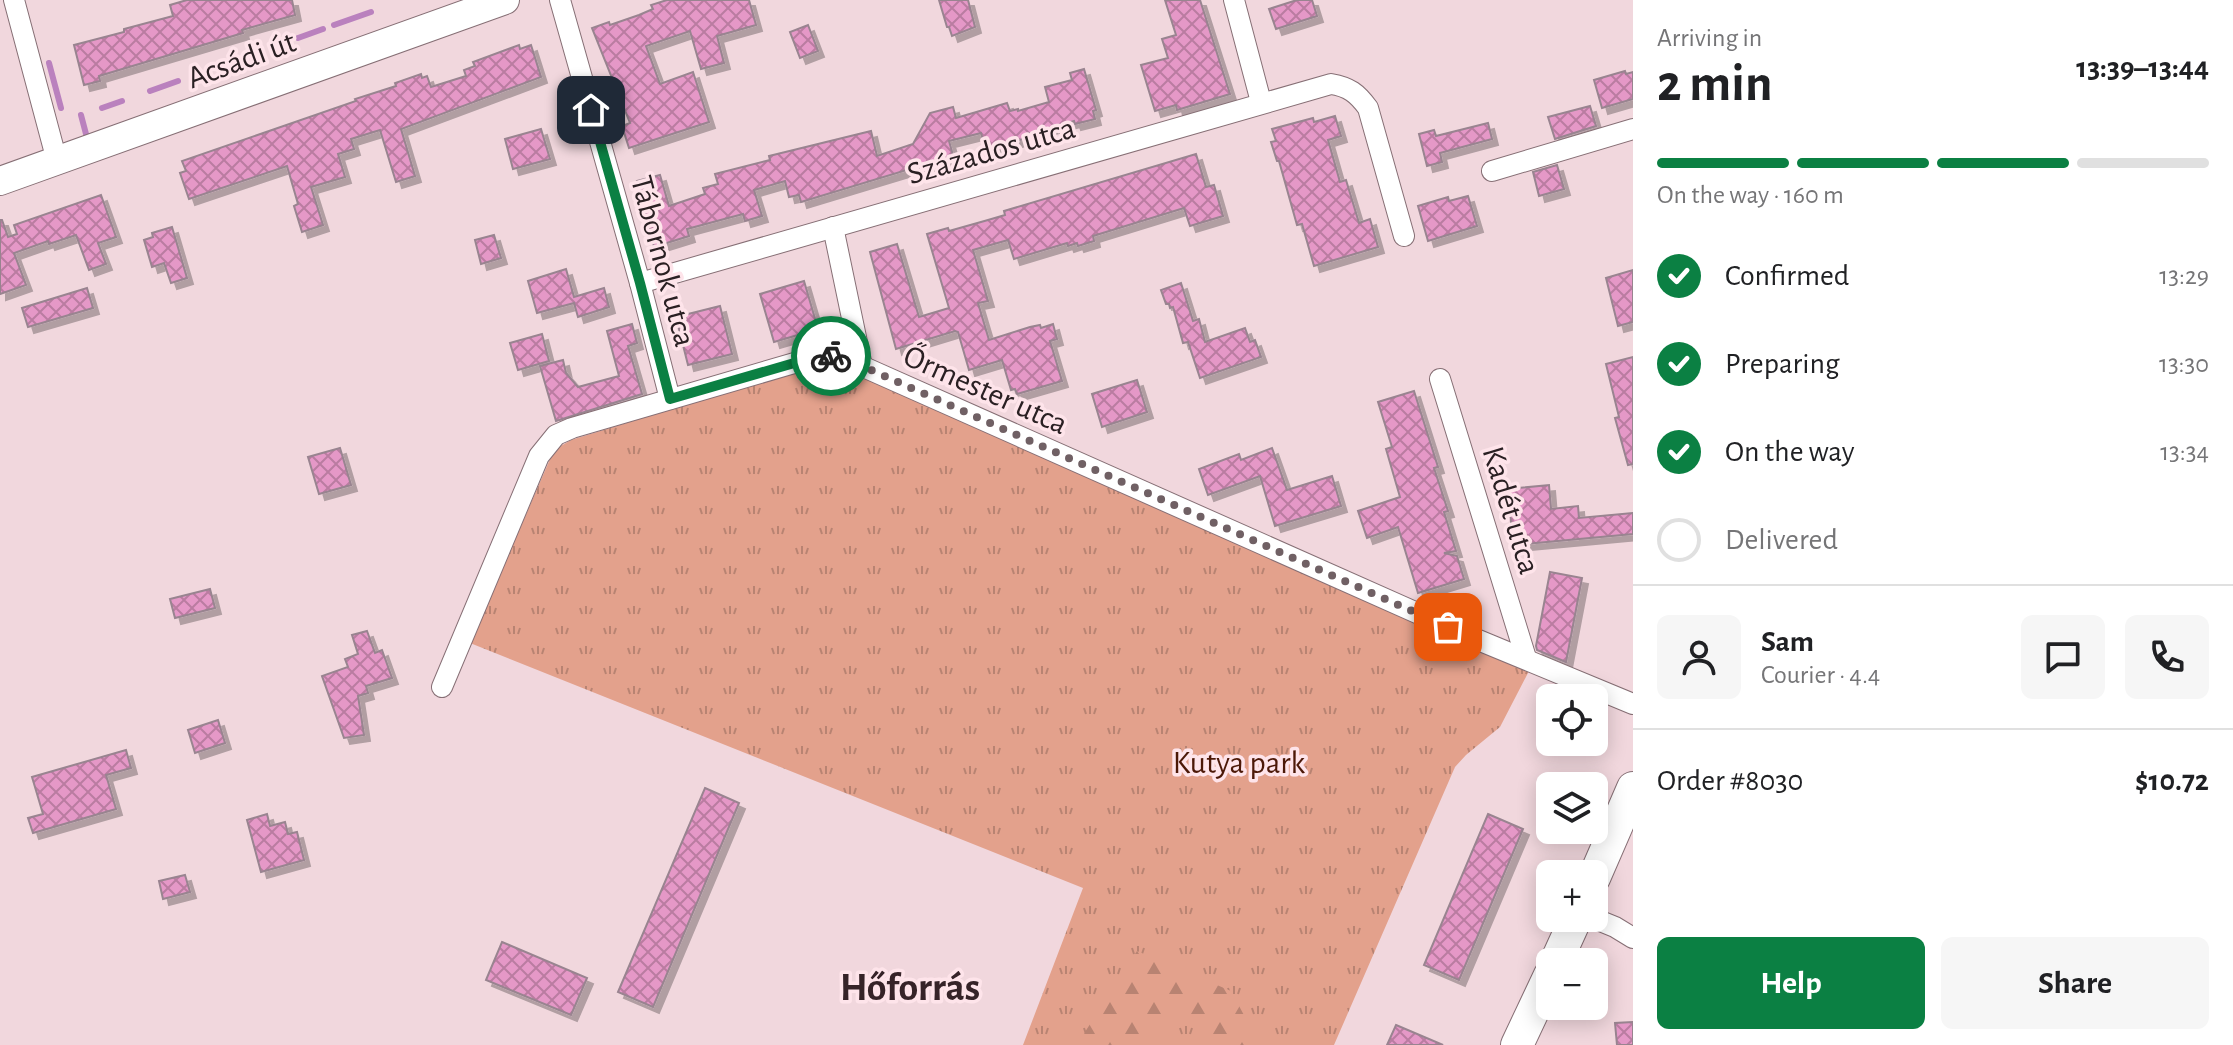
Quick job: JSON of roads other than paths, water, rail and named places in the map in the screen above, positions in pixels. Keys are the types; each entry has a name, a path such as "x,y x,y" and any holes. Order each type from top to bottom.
{"main road":[{"name":"Acsádi út","path":"0,181 505,0"},
{"path":"1602,860 1633,788"},
{"path":"1517,1045 1536,1005"}],"street":[{"path":"14,0 57,161"},
{"name":"Tábornok utca","path":"560,0 670,399"},
{"path":"1234,0 1261,102"},
{"name":"Százados utca","path":"640,283 1331,84 1345,86 1358,94 1368,108 1404,236"},
{"path":"1492,171 1633,129"},
{"path":"833,227 862,366"},
{"name":"Őrmester utca","path":"442,687 544,448 556,435 564,430 821,356 835,356 1458,631 1633,704"},
{"name":"Kadét utca","path":"1440,379 1526,658"},
{"path":"1608,924 1633,938"}],"waterway":[{"path":"334,25 371,12"},
{"path":"298,38 323,29"},
{"path":"49,63 61,108"},
{"path":"150,91 178,81"},
{"path":"102,108 122,101"},
{"path":"81,115 86,134"}],"district":[{"name":"Hőforrás","path":"910,986"}],"park label":[{"name":"Kutya park","path":"1239,762"}]}
